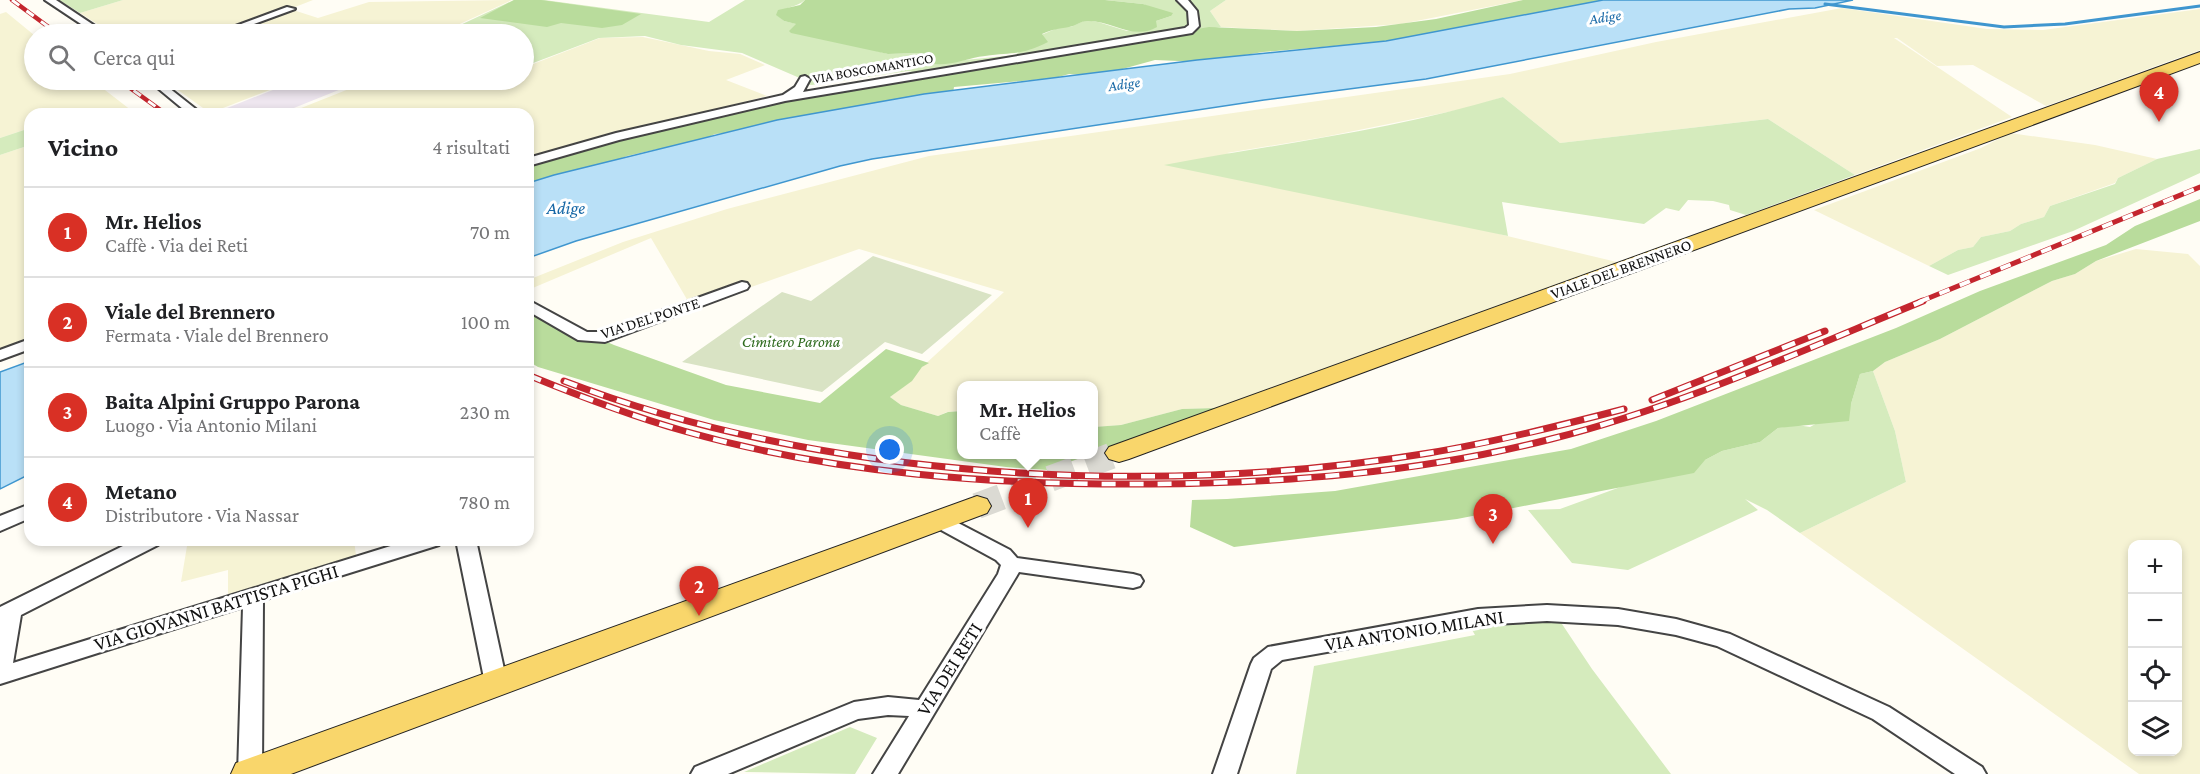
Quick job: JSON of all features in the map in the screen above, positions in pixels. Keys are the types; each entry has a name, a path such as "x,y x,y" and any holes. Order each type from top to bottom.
{"main road":[{"name":"VIALE DEL BRENNERO","path":"1119,453 2200,57"},
{"path":"250,774 977,506"}],"street":[{"path":"50,0 87,24"},
{"name":"VIA BOSCOMANTICO","path":"534,160 616,137 785,98 1188,31 1194,26 1194,14 1188,4 1182,0"},
{"path":"247,24 290,9"},
{"path":"785,98 799,89 805,79"},
{"path":"166,90 188,108"},
{"name":"VIA DEL PONTE","path":"534,308 585,338 605,337 742,286"},
{"path":"0,355 24,346"},
{"path":"0,524 24,513"},
{"path":"939,520 1003,555 1011,564 1132,581"},
{"path":"0,674 6,613 139,546"},
{"name":"VIA GIOVANNI BATTISTA PIGHI","path":"0,674 413,546"},
{"path":"467,546 496,683"},
{"name":"VIA DEI RETI","path":"885,774 922,710 1008,575 1011,564"},
{"path":"250,774 252,596"},
{"name":"VIA ANTONIO MILANI","path":"1225,774 1262,664 1276,653 1478,617 1547,613 1618,617 1676,627 1723,640 1881,713 1974,774"},
{"path":"703,774 854,711 879,705 905,706 922,710"}],"shaded area":[{"path":"123,0 313,0 290,9 318,18 369,2 512,0 460,24 97,24 80,13"},
{"path":"1226,0 1523,0 1401,24 1297,31 1221,27 1210,11"},
{"path":"1842,8 1987,29 2043,30 2200,9 2200,50 2046,106 1973,65 1937,66 1894,38 2012,117 1855,175 1768,119 1560,143 1503,97 1468,108 1324,137 1227,153 1503,235 1617,262 1216,408 1182,409 1121,425 1098,427 1098,381 957,381 957,411 938,416 901,405 890,397 911,381 922,367 1004,292 859,249 692,308 651,238 534,287 534,278 623,242 727,209 929,156 1510,74 1656,42"},
{"path":"6,12 24,27 24,90 105,90 128,108 24,108 24,130 0,138 0,14"},
{"path":"643,37 709,51 740,54 765,65 726,80 767,96 534,156 534,108 301,108 346,90 534,90 534,64 600,38"},
{"path":"178,90 270,90 223,108 203,108"},
{"path":"273,90 339,90 294,108 227,108"},
{"path":"2010,133 2095,145 2157,159 2118,178 2115,183 2050,206 2044,217 2021,224 2010,231 1981,237 1973,247 1958,250 1929,266 1814,210 1981,148"},
{"path":"24,147 24,342 0,351 0,155"},
{"path":"2136,249 2188,254 2200,266 2200,774 2139,774 1800,533 1906,482 1895,431 1873,371 1885,362 1940,339 2052,281 2075,274 2096,261"},
{"path":"187,546 355,546 357,563 228,603 228,570 181,582"}],"green space":[{"path":"59,0 123,0 80,13"},
{"path":"514,0 544,0 709,22 745,0 805,0 777,15 784,21 797,24 794,29 888,54 920,53 930,58 965,60 1015,55 1041,35 1060,27 1071,27 1085,20 1127,31 1156,25 1156,21 1171,16 1143,4 1105,0 1226,0 1210,11 1221,27 931,76 908,71 812,85 799,83 802,79 742,53 681,45 645,36 599,38 534,63 534,24 462,24"},
{"path":"514,0 541,0 641,14 622,25 602,28 561,23 547,27 480,18"},
{"path":"805,0 1105,0 1143,4 1173,13 1171,16 1156,21 1157,27 1148,31 1131,31 1105,23 1085,21 1042,34 1048,42 1030,50 934,64 930,57 920,53 888,54 791,33 789,31 796,24 784,21 776,15 778,10 800,5"},
{"path":"1523,0 1618,0 1427,38 1263,52 1203,62 1155,60 1097,76 1069,74 1055,78 954,87 953,93 739,132 715,134 694,144 666,152 658,149 627,156 592,170 534,184 534,164 562,157 588,147 768,102 788,102 824,93 1209,27 1297,31 1376,27 1436,19"},
{"path":"1503,97 1560,143 1768,119 1855,175 1746,215 1730,210 1729,205 1713,201 1688,200 1679,211 1666,208 1644,224 1502,202 1508,236 1164,165 1420,119"},
{"path":"24,130 24,147 0,155 0,138"},
{"path":"2200,149 2200,173 2073,231 1948,275 1929,266 1958,250 1973,247 1981,237 2010,231 2021,224 2044,217 2050,206 2115,184 2118,178 2157,159"},
{"path":"2200,199 2200,221 2096,261 2075,274 2052,281 1940,339 1885,362 1873,371 1860,374 1851,404 1849,421 1778,428 1760,442 1722,451 1705,460 1694,473 1457,519 1234,547 1190,527 1192,500 1335,491 1571,449 1656,421 1896,328 1980,291 2106,245 2135,226"},
{"name":"Cimitero Parona","path":"873,256 992,295 922,354 885,342 822,392 682,362 782,292 811,301"},
{"path":"534,311 614,345 726,385 820,403 886,349 929,363 922,367 912,381 890,397 901,405 938,416 957,411 957,459 1078,459 1047,470 1006,467 808,440 714,420 534,365"},
{"path":"1873,371 1895,431 1906,482 1800,533 1767,510 1745,499 1758,510 1628,570 1572,563 1528,510 1560,509 1692,461 1705,460 1722,451 1760,442 1778,428 1797,425 1810,427 1851,404 1860,374"},
{"path":"1216,408 1098,452 1098,427 1121,425 1182,409"},
{"path":"1560,621 1592,669 1671,774 1296,774 1314,666 1475,635 1471,628"},
{"path":"850,727 877,738 855,774 744,772"}],"water":[{"name":"Adige","path":"1603,0 1853,0 1815,8 1789,9 1426,79 1264,100 872,159 576,241 534,256 534,181 554,175 777,120 924,94 1197,60 1386,41"},
{"path":"24,363 24,477 0,489 0,372"}],"waterway":[{"path":"1825,4 2004,27 2065,24 2200,6"}],"tunnel":[{"path":"977,506 1119,453"}],"railway":[{"path":"12,0 44,24"},
{"path":"133,90 158,108"},
{"path":"1919,302 2200,187"},
{"path":"534,377 644,419 684,431 741,446 857,467 915,474 1033,482 1150,484 1251,481 1402,468 1502,451 1551,439 1599,426 1693,394 1923,301"},
{"path":"1652,400 1825,331"},
{"path":"564,381 664,414 770,440 879,459 991,471 1104,476 1215,475 1324,467 1454,449 1624,409"}],"place":[{"name":"Metano","path":"2159,122"},
{"name":"Mr. Helios","path":"1028,528"},
{"name":"Baita Alpini Gruppo Parona","path":"1493,544"},
{"name":"Viale del Brennero","path":"699,616"}]}
